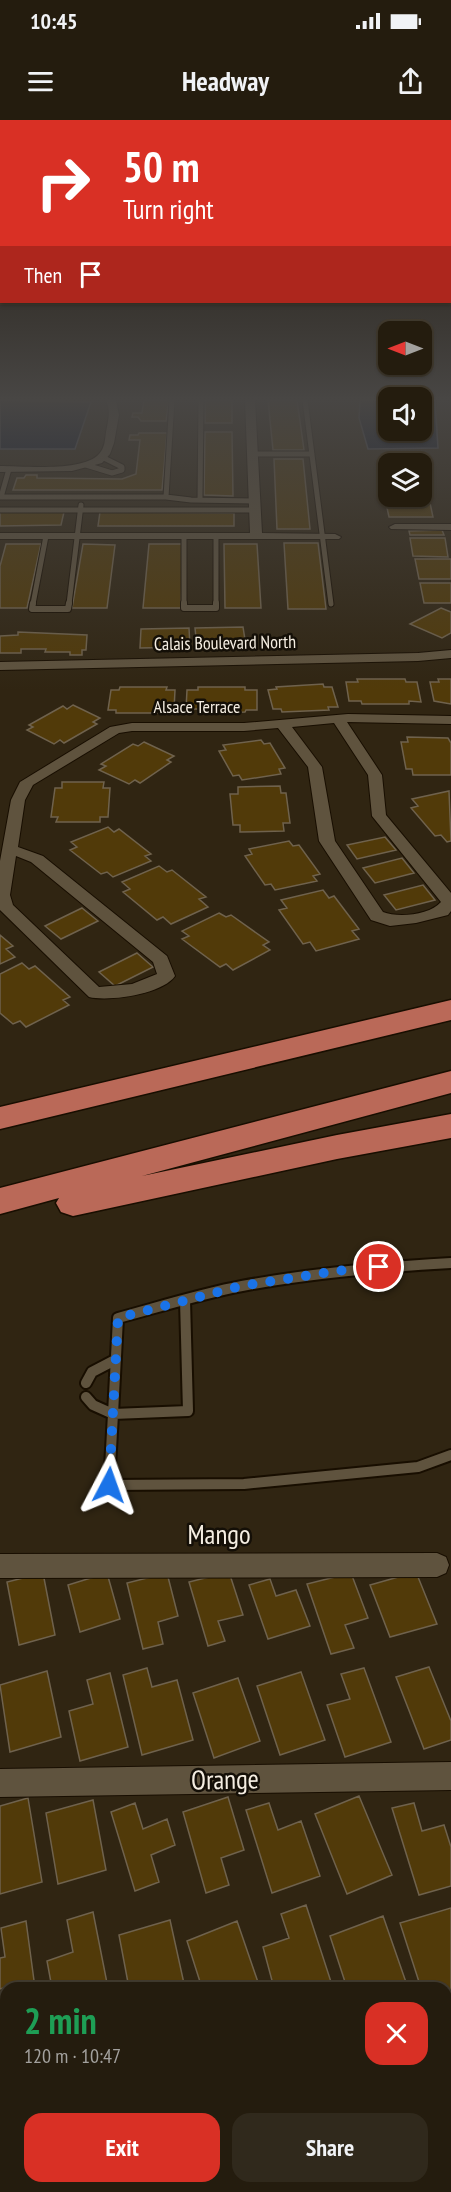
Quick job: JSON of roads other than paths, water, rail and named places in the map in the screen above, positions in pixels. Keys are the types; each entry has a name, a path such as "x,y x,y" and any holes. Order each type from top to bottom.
{"highway":[{"path":"233,1062 451,991"},
{"path":"0,1118 451,1010"},
{"path":"0,1201 451,1082"},
{"path":"0,1211 46,1208 337,1147 451,1126"}],"street":[{"path":"254,497 256,536"},
{"path":"395,527 451,527"},
{"path":"0,536 335,537"},
{"name":"Calais Boulevard North","path":"0,666 418,657 451,654"},
{"path":"283,725 315,767 327,841 377,916 390,921 442,911 450,902 379,816 375,775 338,719"},
{"name":"Alsace Terrace","path":"10,849 23,852 46,867 161,960 166,976 152,985 123,993 95,993 6,907 2,895 18,801 27,782 115,730 132,727 283,725 338,719 451,720"},
{"name":"Mango","path":"0,1566 437,1565"},
{"name":"Orange","path":"0,1783 451,1776"}],"lane":[{"path":"1,497 166,497 254,505"},
{"path":"46,536 32,609 68,609 82,497"},
{"path":"200,497 200,501"},
{"path":"318,497 331,604"},
{"path":"0,510 254,505"},
{"path":"184,536 184,608 216,608 216,536"},
{"path":"451,1263 337,1271 241,1286 118,1318 109,1485 244,1484 418,1467 451,1455"},
{"path":"86,1397 93,1406 113,1414 188,1411 185,1300"},
{"path":"86,1383 92,1372 115,1360"}]}
